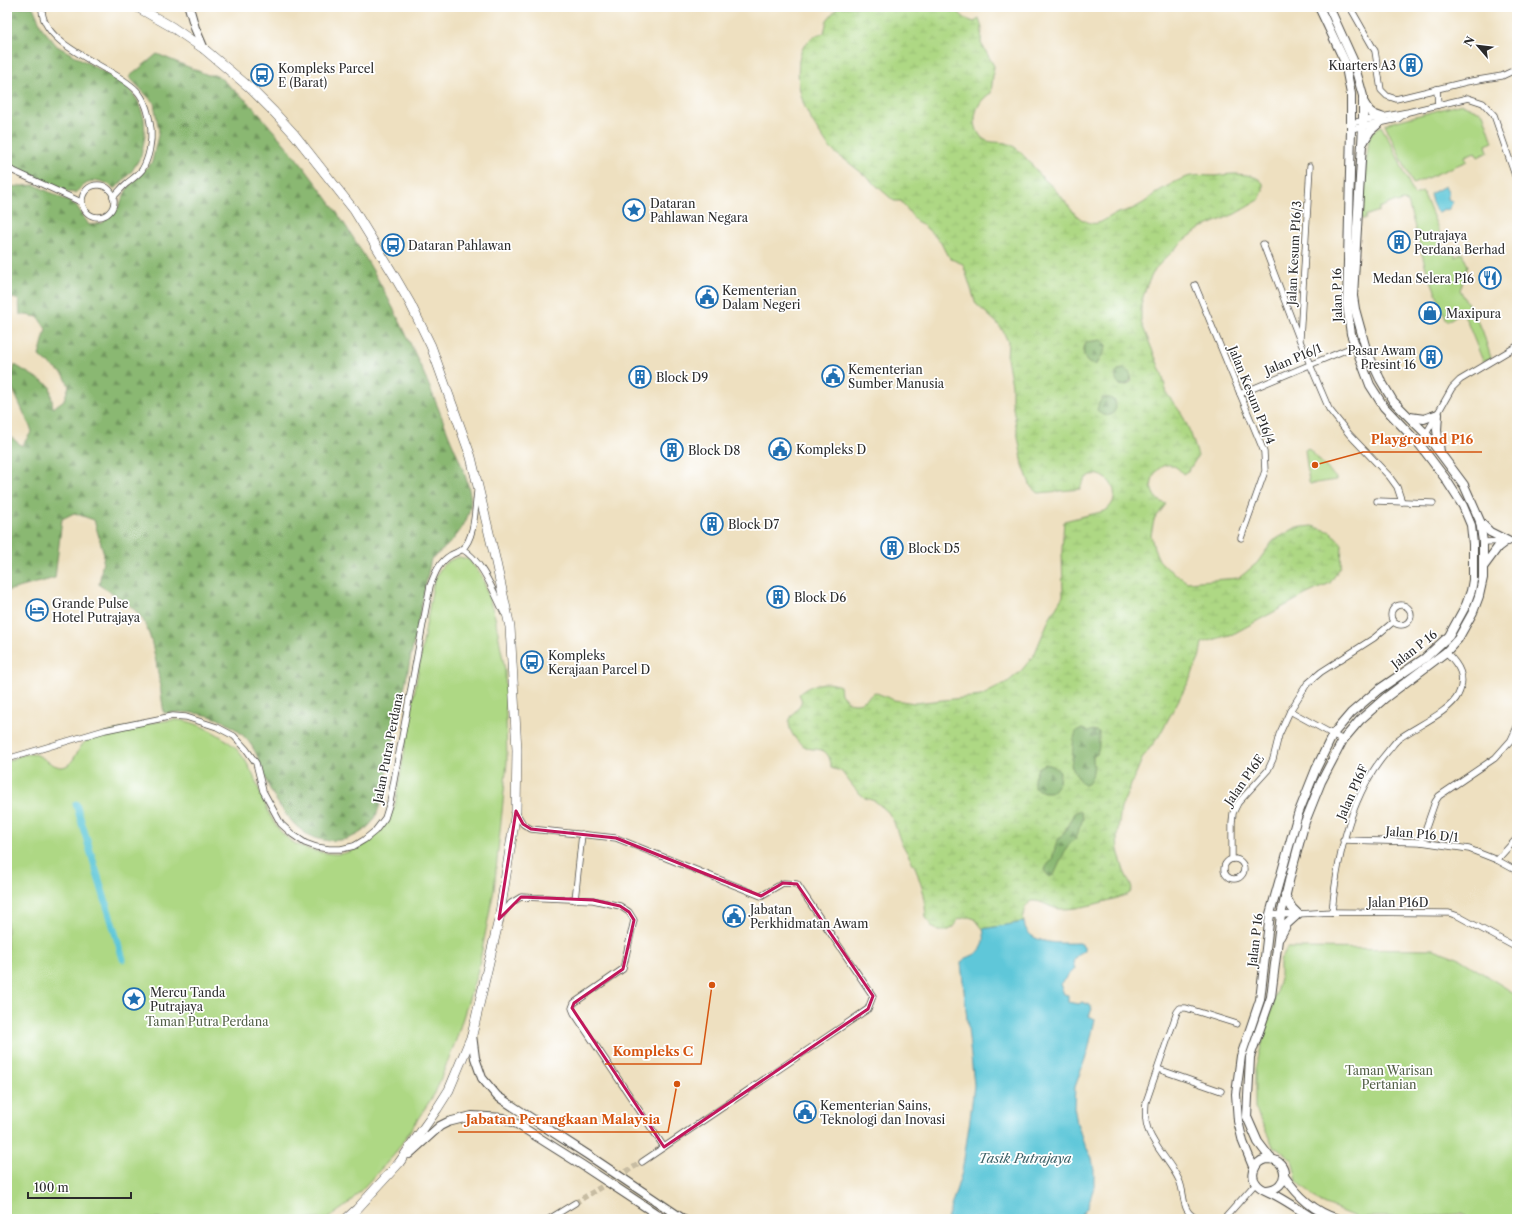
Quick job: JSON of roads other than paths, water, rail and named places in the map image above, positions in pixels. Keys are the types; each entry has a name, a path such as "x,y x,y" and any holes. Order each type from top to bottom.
{"main road":[{"path":"137,7 172,27 204,49 249,87 274,112 294,134 354,210 410,303 430,346 471,456 510,627 517,750 516,812 499,919 472,1035 449,1090 438,1109 399,1163 358,1209 346,1219"}],"street":[{"path":"42,7 41,13 46,26 60,41 124,80 137,90 146,105 150,119 152,137 148,153 142,168 136,177 126,184 113,197"},
{"path":"189,7 195,28 204,49"},
{"name":"Jalan P 16","path":"1256,1183 1253,1174 1254,1168 1243,1142 1238,1121 1236,1094 1241,1056 1260,1000 1270,914 1298,814 1316,769 1333,734 1350,714 1378,690 1426,658 1449,636 1466,605 1471,591 1473,561 1473,544 1470,526 1463,506 1445,478 1420,445 1384,407 1370,385 1351,334 1347,305 1351,94 1345,62 1319,7"},
{"name":"Jalan P 16","path":"1329,7 1353,60 1363,100 1362,145 1353,296 1366,349 1380,378 1394,401 1426,434 1464,485 1480,521 1483,542 1483,578 1479,596 1473,612 1458,639 1446,652 1384,698 1360,720 1343,740 1321,782 1305,822 1285,895 1277,941 1271,997 1250,1057 1247,1117 1258,1142 1270,1159 1275,1160 1282,1167 1284,1176 1293,1190 1305,1201 1326,1216 1338,1219"},
{"path":"1350,7 1375,51 1381,90 1387,96 1396,98 1466,82 1502,76 1517,69"},
{"path":"1437,89 1438,105"},
{"path":"1351,126 1468,98 1483,103 1494,114 1517,181"},
{"path":"1363,100 1368,109 1379,120"},
{"path":"1362,145 1370,131 1379,120"},
{"name":"Jalan Kesum P16/3","path":"1300,341 1310,166"},
{"path":"7,168 81,202"},
{"path":"93,185 103,186 111,192 113,197 112,208 105,216 100,217 89,215 82,207 81,202 84,192 93,185"},
{"name":"Jalan Kesum P16/3","path":"1263,244 1300,341 1329,409 1353,439 1389,476 1397,487 1402,502"},
{"name":"Jalan Kesum P16/4","path":"1196,285 1264,452 1266,462 1265,471 1241,538"},
{"name":"Jalan P16/1","path":"1240,394 1355,346"},
{"path":"1445,478 1427,444 1426,434 1452,388 1460,380 1517,346"},
{"path":"1384,407 1416,432 1426,434"},
{"path":"1410,417 1424,419 1438,414"},
{"path":"1438,414 1437,430 1441,454"},
{"path":"477,486 475,514 467,543 462,549 468,553 484,574 510,627"},
{"path":"1377,501 1433,503"},
{"path":"1480,521 1490,532 1507,541"},
{"path":"1470,526 1483,542"},
{"path":"1483,567 1498,547 1507,541"},
{"path":"1473,561 1478,548 1483,542 1517,541"},
{"name":"Jalan Putra Perdana","path":"7,759 105,730 173,716 186,717 218,727 234,736 246,749 256,763 263,791 281,824 292,834 305,843 316,847 341,849 354,846 375,831 385,818 390,802 430,586 439,566 449,556 462,549"},
{"name":"Jalan P16E","path":"1232,859 1233,812 1238,803 1268,770 1273,759 1279,735 1290,711 1307,684 1321,672 1374,638 1394,622"},
{"name":"Jalan P16F","path":"1332,912 1335,882 1343,840 1363,788 1378,762 1398,739 1446,708 1458,696 1462,682 1460,671 1456,662 1446,652"},
{"path":"1290,711 1343,740"},
{"path":"1421,842 1439,796 1495,758 1510,740 1517,727"},
{"path":"516,812 523,824 531,829 616,838 760,896 783,883 797,884 873,996 868,1009 642,1162"},
{"path":"575,900 582,834"},
{"path":"1497,860 1517,838"},
{"name":"Jalan P16 D/1","path":"1343,840 1421,842 1469,849 1497,860 1517,871"},
{"path":"1277,941 1287,924 1298,914 1292,908 1285,895"},
{"path":"499,919 511,903 522,897 593,900 620,906 629,912 634,920 623,969 574,1003 572,1008 664,1147"},
{"name":"Jalan P16D","path":"1270,914 1281,915 1332,912 1449,913 1458,916 1517,948"},
{"path":"1198,1219 1191,1215 1186,1209 1179,1180 1149,1133 1146,1124 1146,1102 1177,1012 1180,1008 1186,1008 1237,1024"},
{"path":"472,1035 475,1058 482,1078 497,1096 683,1219"},
{"path":"1158,1069 1222,1091"},
{"path":"399,1163 422,1140 440,1126 448,1122 472,1116 503,1118 517,1124 573,1159 664,1219"},
{"path":"1254,1168 1261,1161 1270,1159"},
{"path":"1267,1190 1276,1188 1283,1181 1284,1176"},
{"path":"1224,1219 1256,1183 1259,1187 1267,1190 1314,1219"},
{"path":"549,1219 575,1203"}],"water":[{"path":"1445,186 1448,191 1448,199 1453,202 1448,210 1444,209 1439,212 1436,211 1430,194"},
{"name":"Tasik Putrajaya","path":"1024,922 1031,935 1038,939 1055,943 1080,943 1084,946 1084,951 1077,955 1073,962 1075,969 1060,984 1064,994 1068,995 1068,1002 1079,1004 1082,1002 1090,1005 1092,1009 1089,1016 1095,1019 1088,1051 1075,1087 1074,1107 1083,1141 1092,1158 1094,1187 1087,1208 1079,1219 947,1219 962,1172 974,1085 961,963 964,959 979,951 983,945 983,929"}],"waterway":[{"path":"76,804 123,959"}],"tunnel":[{"path":"575,1203 642,1162"}],"place":[{"name":"Kuarters A3","path":"1411,65"},
{"name":"Kompleks Parcel E (Barat)","path":"262,75"},
{"name":"Dataran Pahlawan Negara","path":"634,210"},
{"name":"Putrajaya Perdana Berhad","path":"1399,242"},
{"name":"Dataran Pahlawan","path":"393,245"},
{"name":"Medan Selera P16","path":"1490,278"},
{"name":"Kementerian Dalam Negeri","path":"707,297"},
{"name":"Maxipura","path":"1430,313"},
{"name":"Pasar Awam Presint 16","path":"1431,357"},
{"name":"Kementerian Sumber Manusia","path":"833,376"},
{"name":"Block D9","path":"640,377"},
{"name":"Kompleks D","path":"780,449"},
{"name":"Block D8","path":"672,450"},
{"name":"Playground P16","path":"1315,465"},
{"name":"Block D7","path":"712,524"},
{"name":"Block D5","path":"892,548"},
{"name":"Block D6","path":"778,597"},
{"name":"Grande Pulse Hotel Putrajaya","path":"37,610"},
{"name":"Kompleks Kerajaan Parcel D","path":"532,662"},
{"name":"Jabatan Perkhidmatan Awam","path":"734,916"},
{"name":"Kompleks C","path":"712,985"},
{"name":"Mercu Tanda Putrajaya","path":"134,999"},
{"name":"Jabatan Perangkaan Malaysia","path":"677,1084"},
{"name":"Kementerian Sains, Teknologi dan Inovasi","path":"805,1112"}],"park label":[{"name":"Taman Putra Perdana","path":"207,1021"},
{"name":"Taman Warisan Pertanian","path":"1389,1077"}]}
